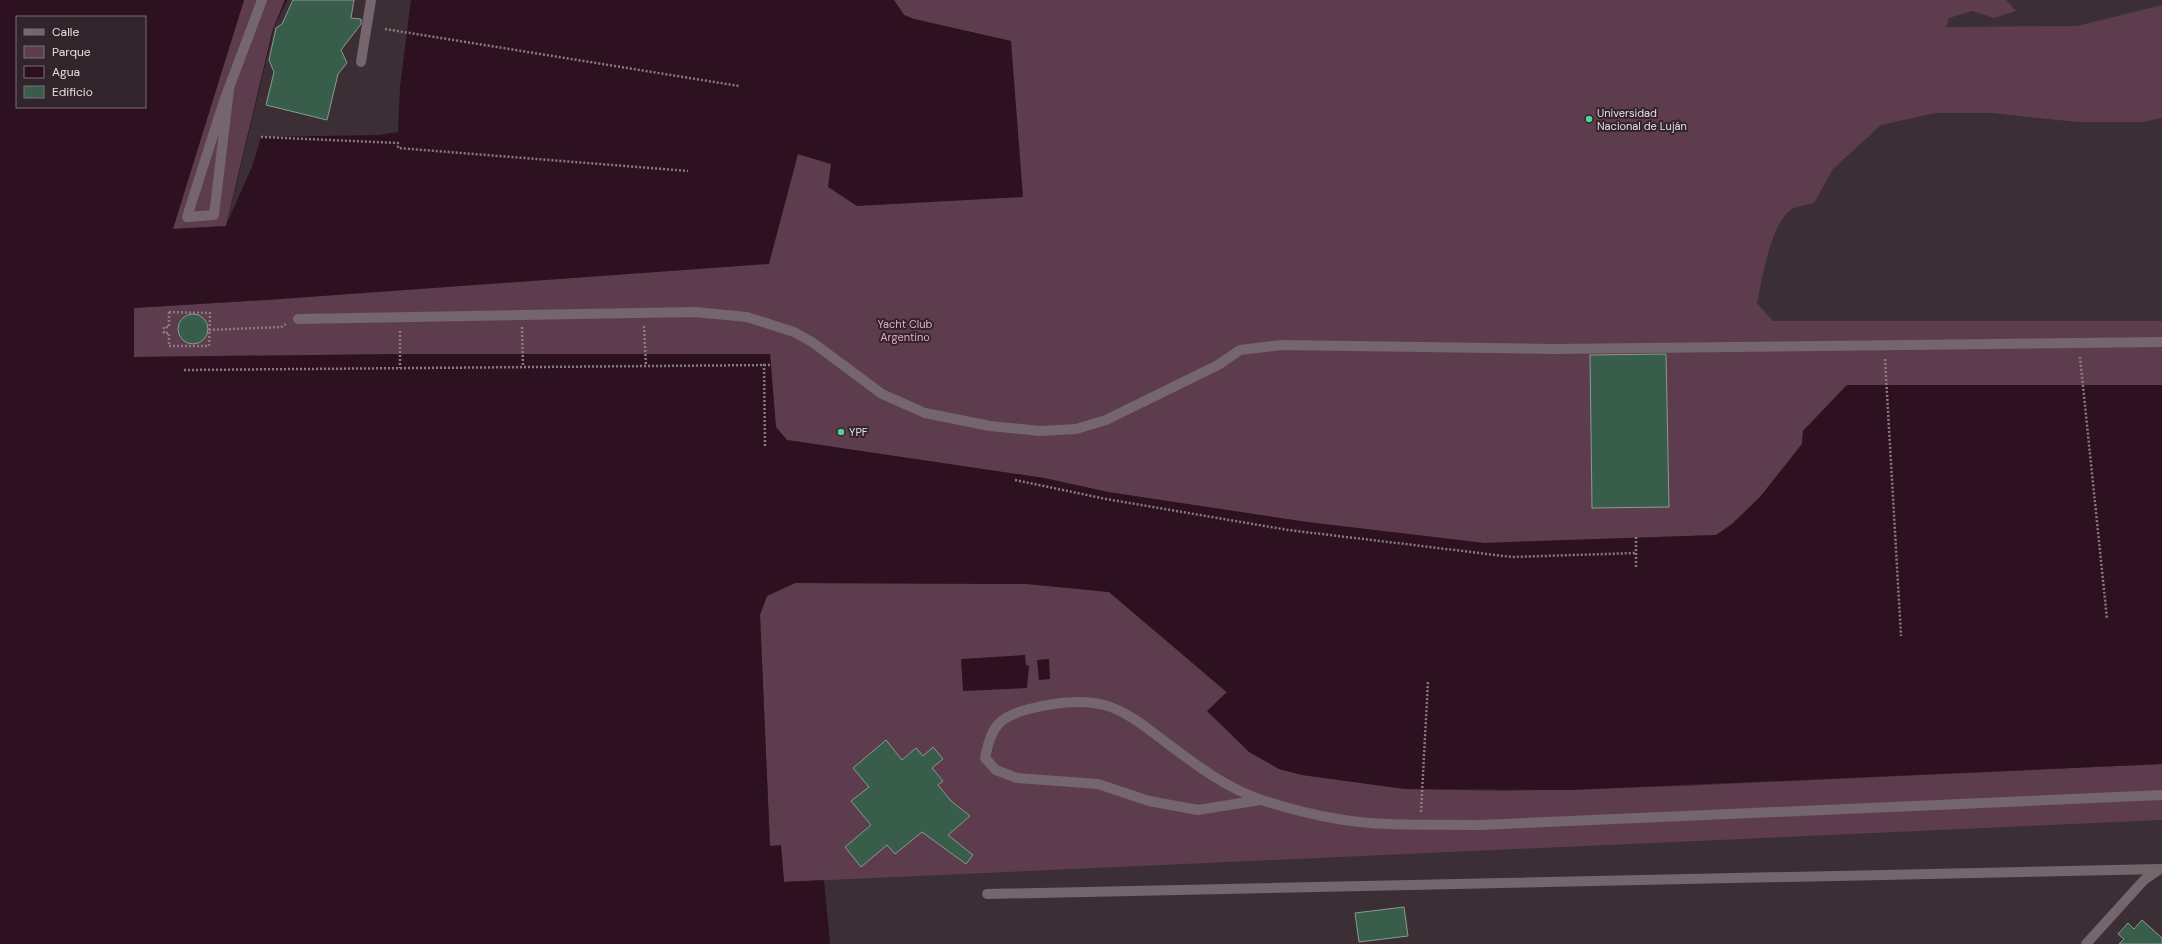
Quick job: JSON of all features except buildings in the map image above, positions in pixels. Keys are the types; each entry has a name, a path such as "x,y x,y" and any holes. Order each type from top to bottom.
{"street":[{"path":"229,90 214,215 187,217 224,101 262,0"},
{"path":"361,62 371,0"},
{"path":"298,319 644,313 723,313 747,316 769,322 794,332 812,342 882,394 925,413 990,426 1040,431 1076,428 1106,420 1218,365 1240,350 1281,345 1554,349 2162,342"},
{"path":"1260,800 1198,810 1149,801 1098,784 1017,778 996,770 985,758 989,737 1003,719 1022,711 1049,703 1104,705 1118,710 1143,725 1212,776 1260,800 1339,820 1488,824 2162,795"},
{"path":"986,894 2161,869"},
{"path":"2086,944 2144,880 2161,869"}],"path":[{"path":"385,29 739,86"},
{"path":"261,137 398,143 398,148 688,171"},
{"path":"169,312 210,313 209,330 209,346 169,346 169,333 164,333 164,328 169,328 169,312"},
{"path":"644,313 646,366"},
{"path":"522,315 523,367"},
{"path":"399,317 400,368"},
{"path":"209,330 281,327 298,319"},
{"path":"2079,343 2107,619"},
{"path":"1884,345 1900,636"},
{"path":"764,364 765,446"},
{"path":"184,370 771,365"},
{"path":"1016,480 1106,499 1288,530 1512,557 1636,553"},
{"path":"1636,537 1636,567"},
{"path":"1420,823 1428,681"}],"green space":[{"path":"244,0 285,0 273,29 226,226 172,229"},
{"name":"Yacht Club Argentino","path":"894,0 2006,0 2016,11 1994,18 1972,11 1949,18 1946,27 2077,26 2162,5 2162,118 2143,122 2077,122 1991,113 1935,113 1881,125 1833,169 1814,203 1792,209 1778,226 1768,252 1757,303 1773,321 2162,321 2162,385 1847,385 1803,431 1802,444 1760,497 1732,524 1716,535 1484,543 1307,522 1108,492 1044,478 787,440 776,427 770,354 400,354 134,357 133,308 281,299 798,154 831,164 1011,41 914,19 904,15"},
{"path":"795,583 1027,584 1109,592 1227,693 1279,769 1302,775 1405,789 1504,791 1684,786 2162,764 2162,820 784,882 781,846 770,847 760,614 767,596"}],"water":[{"path":"0,0 244,0 173,229 226,226 273,29 285,0 287,0 274,28 227,223 252,167 261,137 379,135 398,132 400,88 411,0 894,0 904,15 914,19 1011,41 1023,197 857,206 828,187 831,164 798,154 769,264 134,308 134,357 400,354 770,354 776,427 787,440 1044,478 1108,492 1307,522 1484,543 1716,535 1732,524 1760,497 1802,444 1803,431 1847,385 2162,385 2162,764 1572,790 1405,789 1302,775 1279,769 1249,752 1207,711 1227,692 1109,592 1027,584 795,583 767,596 760,615 770,846 781,845 784,882 824,880 830,944 0,944"},
{"path":"1025,655 1026,665 1029,666 1027,688 963,691 961,659"},
{"path":"1049,659 1050,679 1039,680 1037,660"}],"place":[{"name":"Universidad Nacional de Luján","path":"1589,119"},
{"name":"YPF","path":"841,432"}]}
